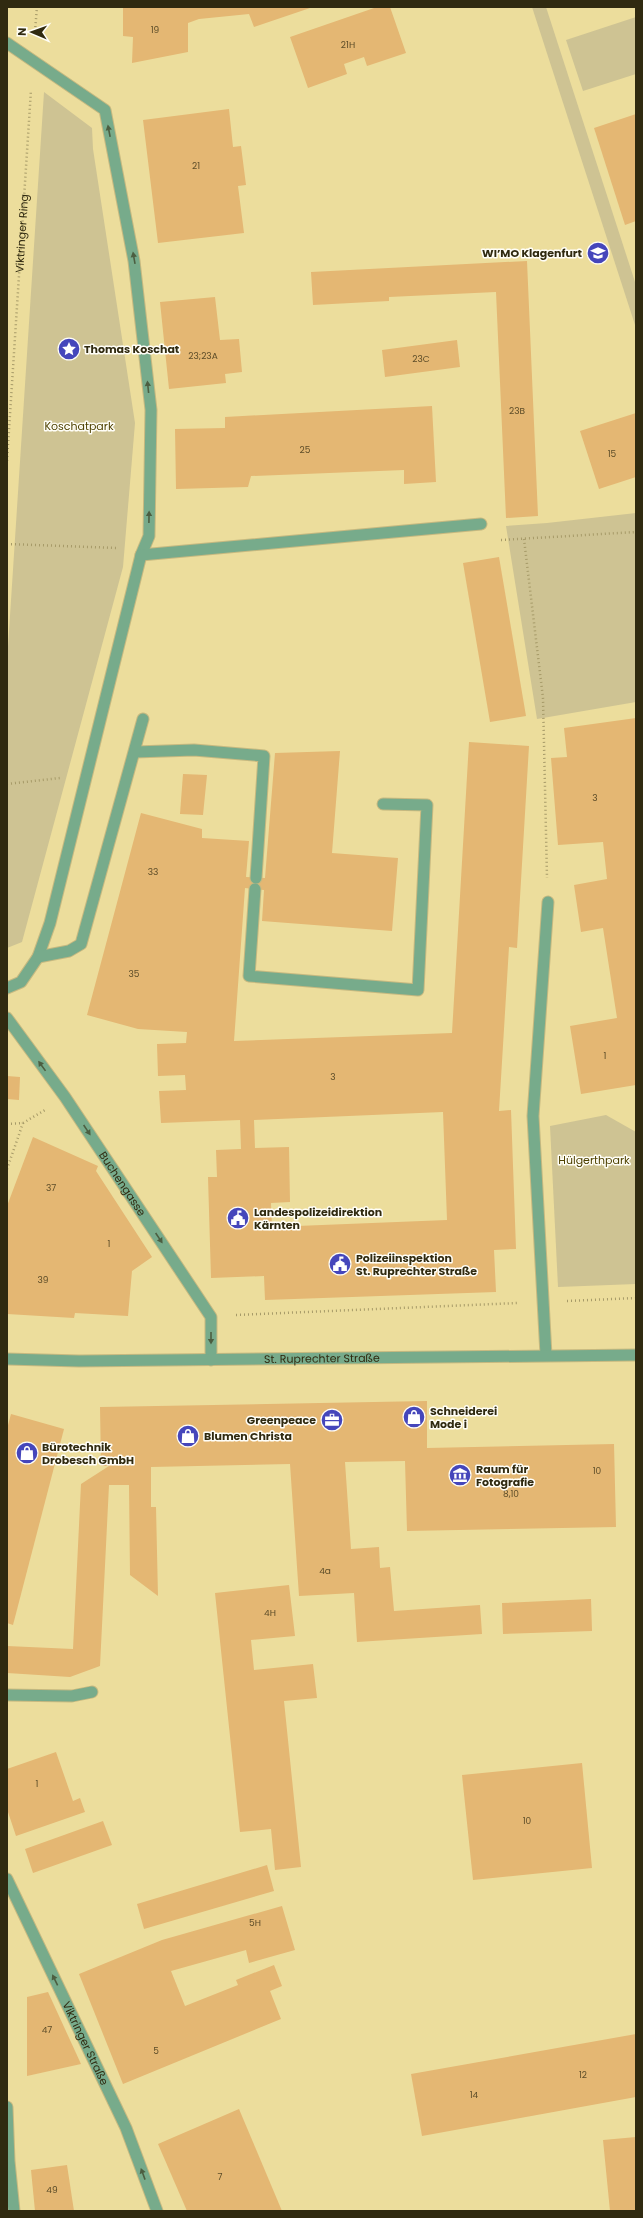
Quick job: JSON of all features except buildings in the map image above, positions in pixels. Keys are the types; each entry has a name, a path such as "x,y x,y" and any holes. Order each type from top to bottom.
{"street":[{"path":"7,43 104,110 134,261 151,410 149,536 141,555 50,923 38,957 21,982 7,988"},
{"path":"141,555 481,524"},
{"path":"38,957 69,951 81,944 143,719"},
{"path":"135,752 194,750 264,756 256,878"},
{"path":"255,889 249,976 418,990 426,805 383,804"},
{"path":"546,1355 533,1116 548,902"},
{"name":"Buchengasse","path":"7,1018 65,1097 211,1317"},
{"path":"211,1317 211,1360"},
{"name":"St. Ruprechter Straße","path":"7,1359 79,1361 636,1355"},
{"path":"7,1695 72,1696 92,1692"},
{"name":"Viktringer Straße","path":"7,1879 126,2128 157,2211"},
{"path":"7,2107 9,2161 14,2211"}],"path":[{"name":"Viktringer Ring","path":"7,461 37,7"},
{"path":"524,539 543,698 548,902"},
{"path":"7,544 116,548 141,555"},
{"path":"7,784 86,776"},
{"path":"7,1124 23,1123 65,1097"},
{"path":"7,1168 23,1123"},
{"path":"211,1317 636,1298"}],"green space":[{"path":"532,7 546,7 636,285 636,328"},
{"path":"636,17 636,74 583,91 566,40"},
{"name":"Koschatpark","path":"44,92 92,128 93,149 135,423 123,567 22,942 7,948 7,662"},
{"path":"636,513 636,702 537,719 506,526"},
{"name":"Hülgerthpark","path":"606,1115 636,1132 636,1284 558,1287 550,1126"}],"place":[{"name":"WI’MO Klagenfurt","path":"598,253"},
{"name":"Thomas Koschat","path":"69,349"},
{"name":"Landespolizeidirektion Kärnten","path":"238,1218"},
{"name":"Polizeiinspektion St. Ruprechter Straße","path":"340,1264"},
{"name":"Schneiderei Mode i","path":"414,1417"},
{"name":"Greenpeace","path":"332,1420"},
{"name":"Blumen Christa","path":"188,1436"},
{"name":"Bürotechnik Drobesch GmbH","path":"27,1453"},
{"name":"Raum für Fotografie","path":"460,1475"}]}
